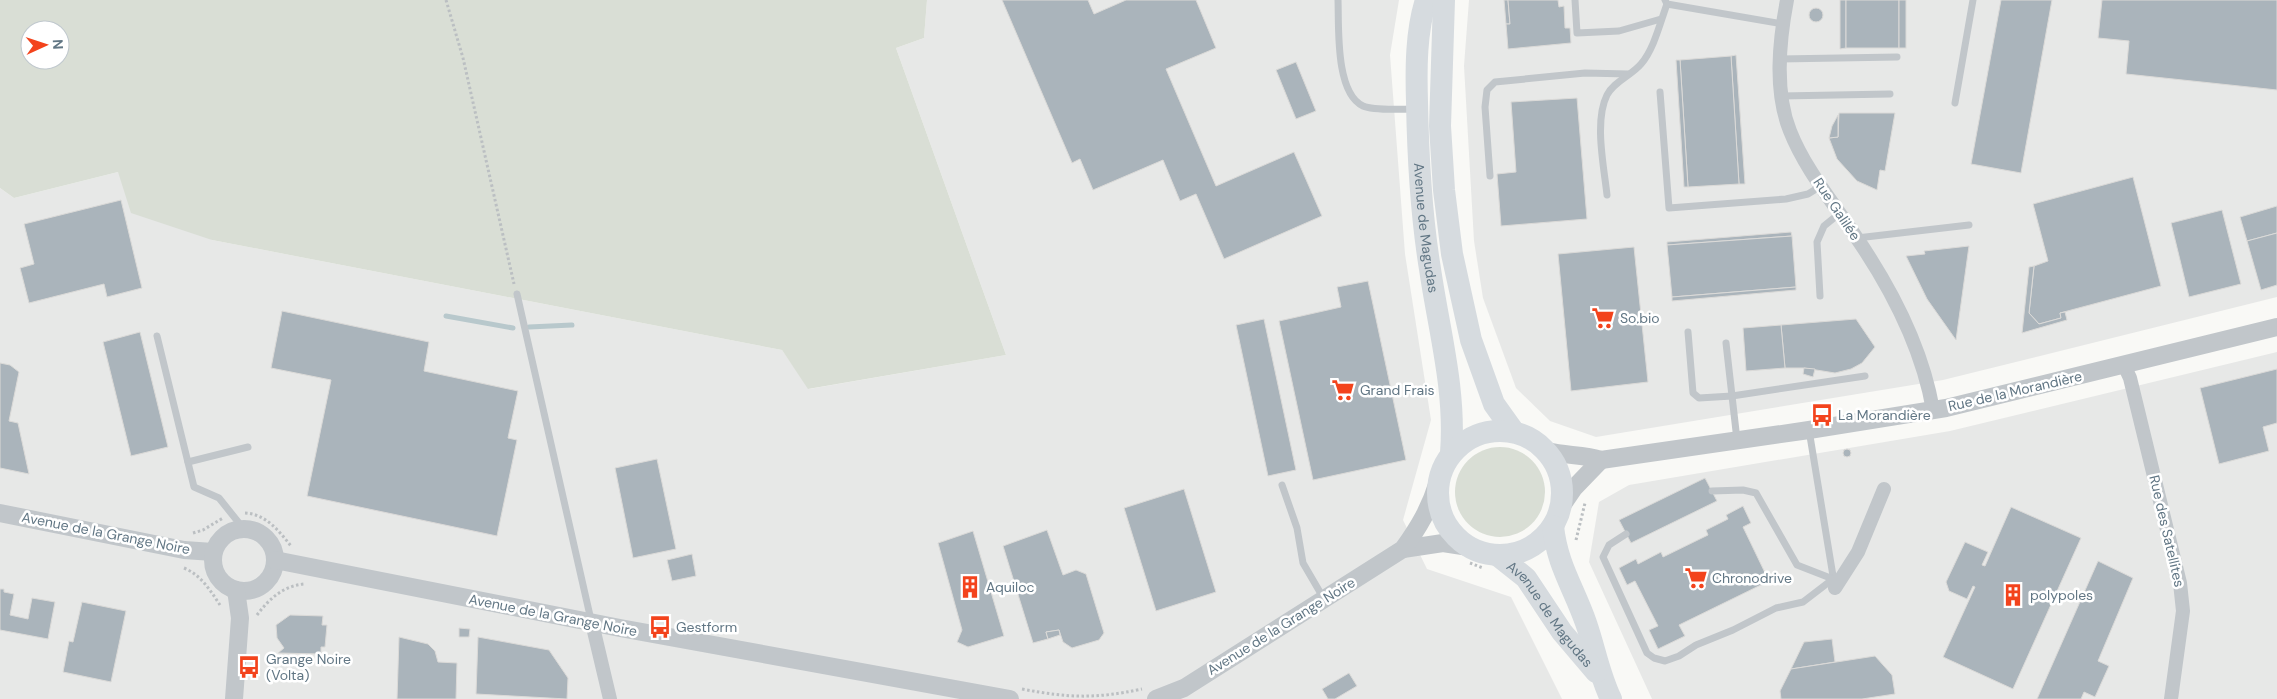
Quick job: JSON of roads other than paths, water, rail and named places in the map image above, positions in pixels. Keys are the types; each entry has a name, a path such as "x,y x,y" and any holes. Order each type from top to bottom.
{"main road":[{"name":"Avenue de Magudas","path":"1426,0 1422,11 1419,44 1417,109 1429,260 1451,393 1451,453"},
{"name":"Avenue de Magudas","path":"1444,0 1441,142 1452,254 1471,340 1494,404 1514,432"},
{"path":"1547,451 1532,439 1514,432 1497,430 1480,433 1464,441 1451,453 1443,467 1438,482 1438,501 1443,520 1468,554 1492,562 1529,548 1543,539 1557,516"},
{"name":"Avenue de Magudas","path":"1547,451 1557,468 1562,487 1557,516 1563,571 1586,623 1600,677 1611,699"},
{"name":"Avenue de Magudas","path":"1492,562 1526,578 1562,632 1600,677"}],"street":[{"name":"Rue Galilée","path":"1787,0 1780,59 1781,96 1790,130 1804,161 1857,238 1902,314 1928,386 1933,410"},
{"name":"Rue de la Morandière","path":"1547,451 1565,456 1587,455 1601,460 1933,410 2026,390 2277,327"},
{"name":"Rue des Satellites","path":"2124,366 2130,378 2180,582 2183,611 2171,699"},
{"path":"1557,516 1574,488 1601,460"},
{"name":"Avenue de la Grange Noire","path":"1153,692 1184,688 1403,549 1420,527 1430,508 1438,482"},
{"path":"1834,583 1858,552 1884,489"},
{"name":"Avenue de la Grange Noire","path":"0,513 184,550 213,552"},
{"path":"242,528 252,530 265,538 273,550 275,560 273,569 263,584 254,589 236,590 220,580 212,562 213,552 224,535 242,528"},
{"name":"Avenue de la Grange Noire","path":"1403,549 1443,543 1468,554"},
{"name":"Avenue de la Grange Noire","path":"275,560 592,623 1012,693"},
{"path":"234,699 240,618 236,590"},
{"path":"592,623 610,699"}],"lane":[{"path":"1338,0 1339,61 1352,96 1364,106 1417,109"},
{"path":"1575,0 1577,33 1619,31 1661,20"},
{"path":"1955,103 1973,0"},
{"path":"1607,195 1602,113 1607,94 1628,74 1640,66 1647,55 1666,2 1783,24"},
{"path":"1780,59 1897,57"},
{"path":"1490,176 1485,107 1487,90 1495,82 1585,73 1628,74"},
{"path":"1660,92 1669,208 1793,198 1808,194 1821,186"},
{"path":"1781,96 1890,94"},
{"path":"1820,296 1817,242 1824,226 1840,213"},
{"path":"1857,238 1969,224"},
{"path":"517,294 592,623"},
{"path":"1688,332 1693,393 1699,398 1732,396 1865,376"},
{"path":"157,336 194,487 219,498 242,528"},
{"path":"1726,343 1737,440"},
{"path":"1810,430 1834,583"},
{"path":"188,462 248,447"},
{"path":"1282,484 1297,528 1303,563 1324,599"},
{"path":"1712,491 1743,490 1756,493 1797,565 1834,583"},
{"path":"1626,534 1609,544 1604,557 1647,653 1654,658 1665,661 1679,656 1696,645 1733,630 1776,608 1803,602 1834,583"}],"waterway":[{"path":"446,316 513,328"},
{"path":"529,327 572,325"}],"place":[{"name":"So.bio","path":"1603,318"},
{"name":"Grand Frais","path":"1343,390"},
{"name":"La Morandière","path":"1822,415"},
{"name":"Chronodrive","path":"1696,578"},
{"name":"Aquiloc","path":"970,587"},
{"name":"polypoles","path":"2013,595"},
{"name":"Gestform","path":"660,627"},
{"name":"Grange Noire (Volta)","path":"249,667"}]}
